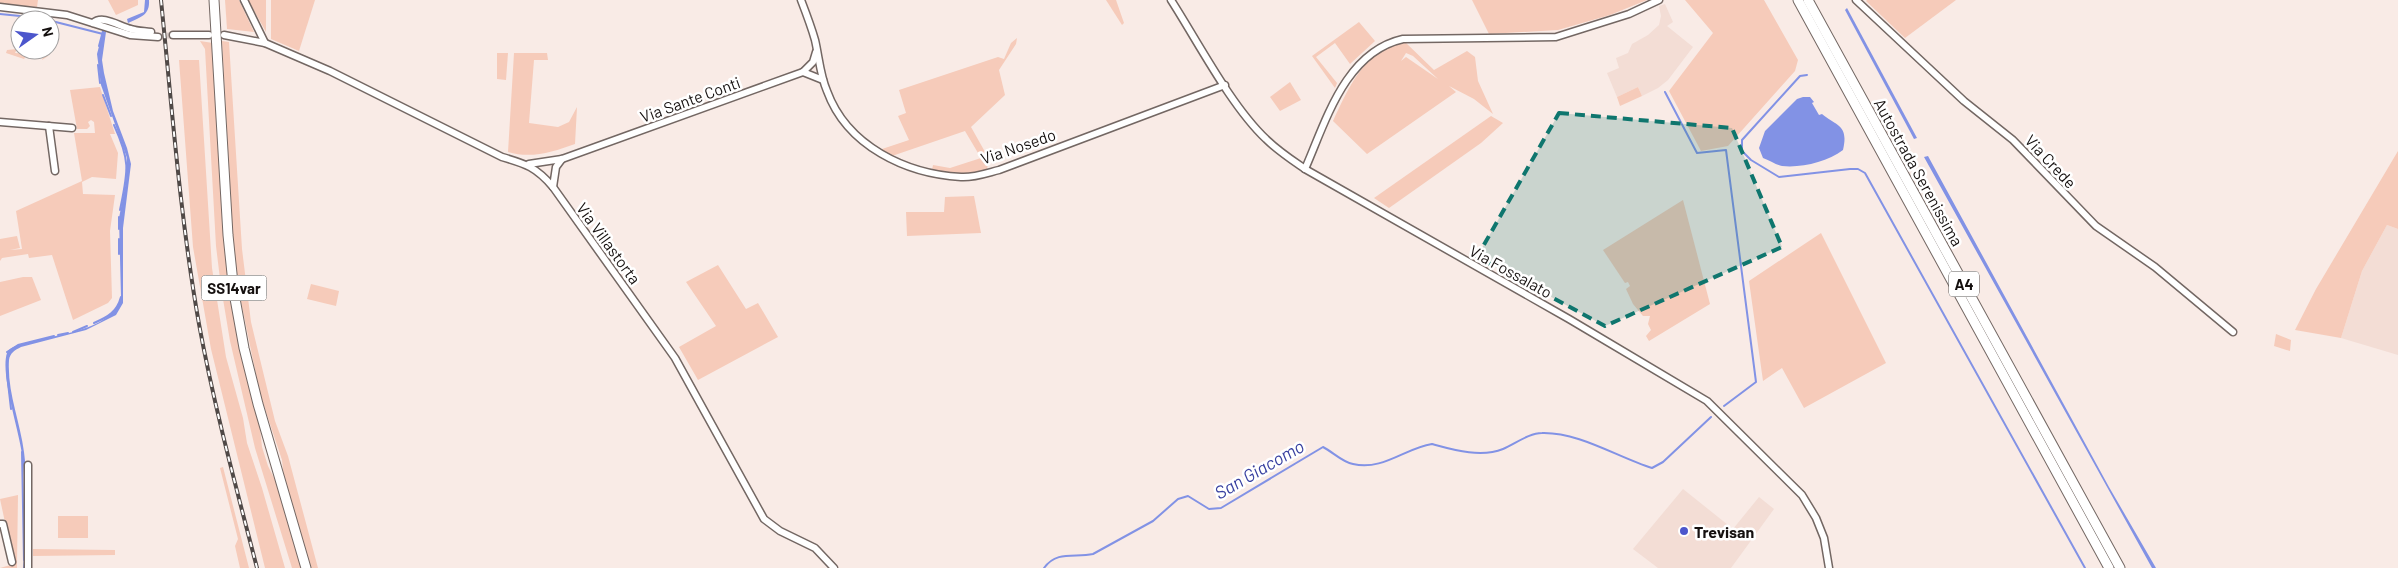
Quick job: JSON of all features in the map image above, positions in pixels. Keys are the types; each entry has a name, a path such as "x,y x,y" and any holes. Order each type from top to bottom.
{"highway":[{"name":"SS14var","path":"214,0 228,235 234,293 244,348 258,404 306,568"},
{"name":"Autostrada Serenissima","path":"1798,0 2109,568"},
{"name":"Autostrada Serenissima","path":"1808,0 2120,568"}],"street":[{"path":"244,0 265,43"},
{"name":"Via Nosedo","path":"801,0 814,38 823,80 841,118 874,150 901,164 963,177 998,170 1225,85"},
{"name":"Via Fossalato","path":"1171,0 1255,128 1267,140 1305,169 1577,324 1707,402 1802,495 1816,518 1824,538 1829,568"},
{"path":"1305,169 1345,84 1365,58 1379,47 1403,39 1556,37 1614,19 1659,0"},
{"name":"Via Crede","path":"1856,0 1964,102 2013,140 2096,226 2155,267 2233,332"},
{"path":"0,6 51,12 130,35 158,37"},
{"path":"93,23 96,20 104,19 129,29 151,32"},
{"path":"173,36 209,35"},
{"name":"Via Villastorta","path":"224,36 265,43 369,88 502,157 528,164 538,170 675,358 764,519 780,531 815,548 834,568"},
{"path":"816,52 813,62 803,72 823,80"},
{"name":"Via Sante Conti","path":"528,164 562,159 803,72"},
{"path":"0,122 72,128"},
{"path":"49,126 55,171"},
{"path":"552,187 556,167 562,159"},
{"path":"28,465 28,568"},
{"path":"0,524 3,524 12,562"}],"highlighted area":[{"path":"1559,113 1732,128 1782,247 1605,326 1477,257"}],"shaded area":[{"path":"0,0 38,0 37,7 0,4"},
{"path":"108,0 138,0 138,5 116,15"},
{"path":"225,0 239,0 254,32 227,29"},
{"path":"248,0 266,0 266,32"},
{"path":"271,0 315,0 299,51 271,39"},
{"path":"1106,0 1116,0 1124,23 1122,25"},
{"path":"1472,0 1647,0 1610,15 1558,30 1489,34"},
{"path":"1685,0 1764,0 1798,60 1795,71 1728,146 1701,151 1669,91 1713,33"},
{"path":"1867,0 1956,0 1905,38"},
{"path":"1665,4 1673,22 1667,26 1693,47 1668,80 1658,88 1642,96 1638,87 1617,97 1607,73 1619,68 1616,58 1628,53 1632,44 1648,35 1659,25 1661,16 1659,6"},
{"path":"1359,22 1375,41 1350,64 1335,43 1316,57 1337,83 1335,88 1312,56"},
{"path":"1017,38 1016,44 999,70 1005,95 971,127 989,159 987,169 966,175 932,170 933,165 950,168 981,158 965,131 892,156 879,150 909,140 898,116 906,113 899,90 998,57 1004,59 1011,43"},
{"path":"200,41 213,43 232,302 239,347 259,418 262,447 268,466 279,488 301,568 292,568 255,448 230,341 216,246 205,49"},
{"path":"222,41 229,42 242,249 251,322 275,421 288,456 318,568 311,568 284,478 282,460 260,394 238,287 233,242"},
{"path":"1405,42 1434,70 1467,51 1475,57 1478,81 1493,114 1474,99 1449,86 1456,92 1367,154 1333,121 1345,95 1360,72 1368,62 1391,46","holes":["1406,53 1413,56 1438,79 1406,57 1401,61"]},
{"path":"497,53 508,53 506,80 497,79"},
{"path":"514,53 547,53 548,60 534,60 529,123 558,127 569,122 577,107 575,144 534,155 508,152"},
{"path":"179,60 199,60 212,268 226,357 243,418 247,443 285,568 265,568 211,349 193,247"},
{"path":"1290,82 1301,100 1280,111 1270,97"},
{"path":"100,87 115,134 110,134 118,153 116,179 92,177 82,182 83,194 115,195 110,231 112,298 108,303 73,320 52,255 29,258 28,254 2,258 0,261 0,239 17,236 20,248 10,250 22,249 16,211 82,181 74,133 95,133 94,122 91,120 88,122 90,126 87,129 77,129 70,90"},
{"path":"1638,87 1642,96 1620,106 1617,97"},
{"path":"1491,116 1503,123 1481,143 1389,208 1374,198"},
{"path":"2398,151 2398,229 2387,225 2362,271 2341,338 2295,330 2316,289"},
{"path":"974,196 981,233 907,236 906,212 944,212 945,197"},
{"path":"1683,200 1710,304 1649,341 1646,336 1651,330 1648,324 1650,316 1643,316 1633,304 1626,289 1630,286 1628,282 1625,283 1603,250"},
{"path":"2387,225 2398,229 2398,355 2341,338 2362,271"},
{"path":"1821,233 1886,363 1804,408 1782,368 1763,381 1749,281"},
{"path":"718,265 746,309 758,303 778,337 698,380 679,347 716,326 686,282"},
{"path":"32,277 41,300 0,316 0,282"},
{"path":"311,284 339,291 336,306 307,299"},
{"path":"2276,334 2291,340 2290,351 2274,346"},
{"path":"223,467 249,568 240,568 235,546 238,539 220,468"},
{"path":"1683,489 1733,529 1759,497 1774,509 1731,568 1658,568 1633,549"},
{"path":"18,495 17,568 0,568 14,564 0,499"},
{"path":"58,516 88,516 88,538 58,538"},
{"path":"33,549 115,550 115,555 33,556"}],"water":[{"path":"145,0 149,0 146,12 141,17 128,23 127,19 144,12"},
{"path":"1847,8 1917,138 1914,139 1845,10"},
{"path":"103,31 106,32 102,60 104,73 113,111 131,164 123,228 123,303 116,315 86,330 21,347 10,355 10,384 22,440 27,480 25,568 23,568 25,525 22,454 8,388 6,374 7,353 14,347 27,342 83,329 100,322 114,311 121,297 119,218 126,182 127,158 101,85 97,54"},
{"path":"1810,97 1819,115 1822,114 1843,130 1843,150 1822,161 1798,166 1777,165 1763,158 1759,148 1765,131 1797,99"},
{"path":"1928,156 2109,487 2156,568 2152,568 1924,157"}],"waterway":[{"path":"0,14 40,18 103,34"},
{"path":"99,46 103,31"},
{"path":"98,65 100,83"},
{"path":"1807,75 1800,76 1742,140 1742,151 1751,160 1779,177 1850,169 1858,169 1865,173 2085,568"},
{"path":"1665,92 1697,153 1726,150 1756,382 1724,406"},
{"path":"103,95 111,116"},
{"path":"114,125 123,148 126,167 120,210"},
{"path":"119,217 119,229"},
{"path":"119,239 119,254"},
{"path":"94,323 104,319 111,313 117,307 121,297"},
{"path":"73,332 87,326"},
{"path":"58,335 68,333"},
{"path":"7,352 18,345 54,336"},
{"path":"7,374 11,409"},
{"name":"San Giacomo","path":"1044,568 1049,562 1060,557 1093,554 1153,521 1178,499 1188,496 1209,509 1221,508 1323,447 1345,461 1364,465 1384,462 1422,446 1432,444 1468,452 1495,452 1522,439 1542,433 1556,434 1584,441 1652,468 1663,462 1711,417"},
{"path":"22,452 24,560"}],"tunnel":[{"path":"158,37 173,35"}],"railway":[{"path":"161,0 192,284 218,416 257,568"}],"place":[{"name":"Trevisan","path":"1684,531"}]}
